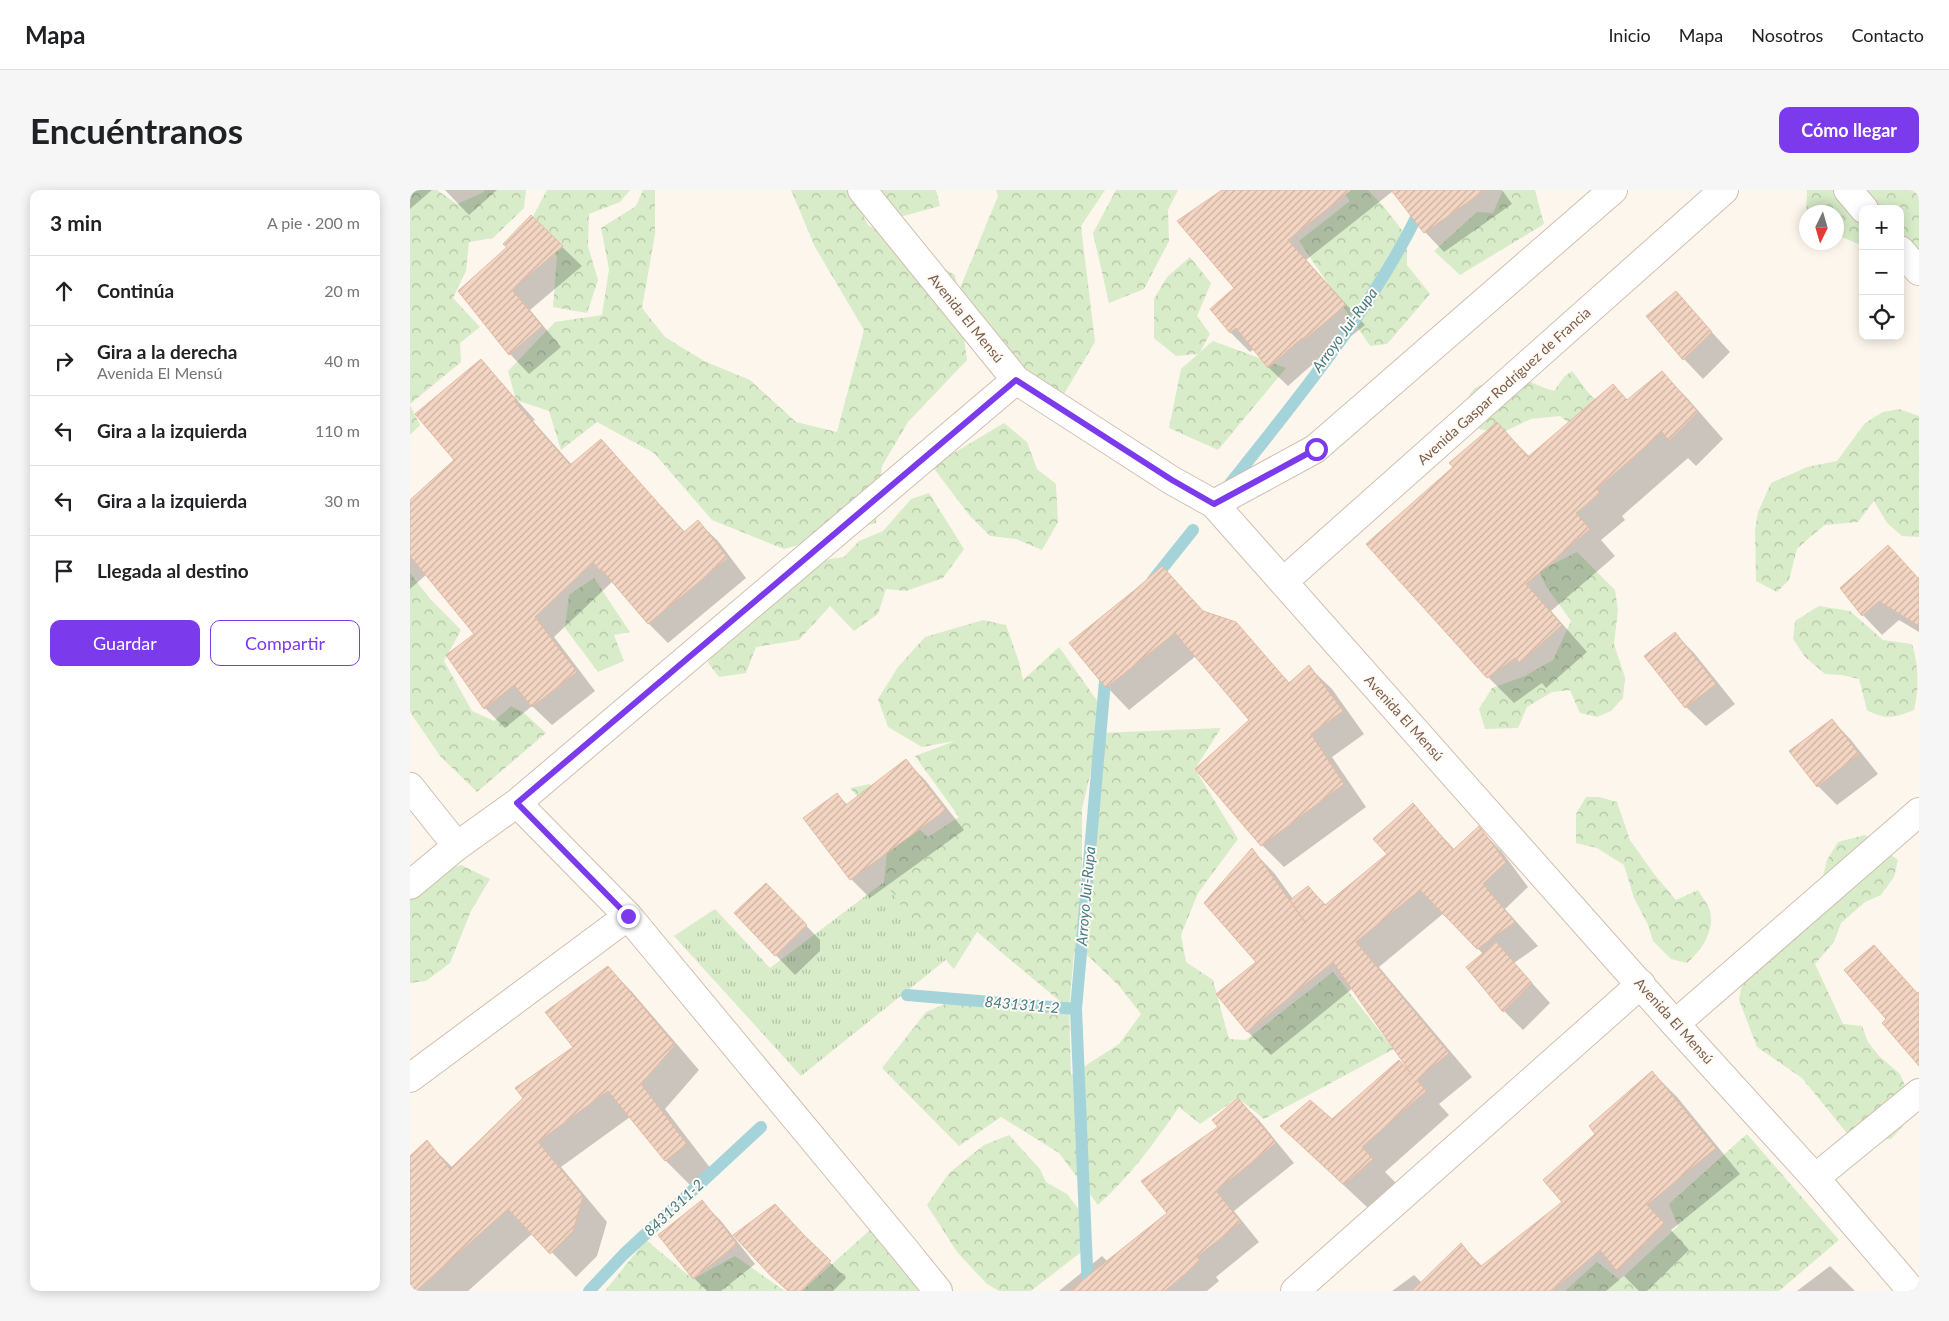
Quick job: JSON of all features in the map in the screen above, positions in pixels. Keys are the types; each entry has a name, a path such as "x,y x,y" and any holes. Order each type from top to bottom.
{"street":[{"name":"Avenida El Mensú","path":"862,190 1016,380 1172,480 1214,504 1815,1178 1912,1291"},
{"path":"1214,504 1316,449 1613,190"},
{"name":"Avenida Gaspar Rodríguez de Francia","path":"1283,582 1724,190"},
{"path":"1848,190 1861,205"},
{"path":"1904,254 1919,271"},
{"path":"410,885 457,846 517,803 1016,380"},
{"path":"410,788 457,846"},
{"path":"517,803 628,916 938,1291"},
{"path":"1676,1024 1919,812"},
{"path":"410,1078 628,916"},
{"path":"1295,1291 1641,984"},
{"path":"1815,1178 1919,1093"}],"green space":[{"path":"410,190 437,190 457,204 484,192 484,190 526,190 524,208 493,238 469,242 466,271 453,298 480,327 460,343 461,362 410,404"},
{"path":"547,190 630,190 620,202 589,214 588,246 598,280 587,313 553,307 557,256 530,236 531,220"},
{"path":"643,190 655,190 655,234 642,308 665,337 704,361 750,380 796,422 837,432 864,330 815,247 791,190 851,190 868,225 955,275 958,293 998,196 996,190 1105,190 1081,226 1095,342 1058,404 959,301 967,360 908,422 882,466 876,523 784,549 712,520 654,453 597,422 561,450 549,411 516,400 508,371 555,322 602,315 609,269 601,228 636,206"},
{"path":"869,190 936,190 940,206 900,217"},
{"path":"1116,190 1178,190 1168,210 1169,241 1144,289 1109,303 1093,233"},
{"path":"1341,190 1368,190 1385,208 1407,237 1407,265 1430,294 1387,344 1370,346 1299,241 1350,201"},
{"path":"1503,190 1535,190 1544,224 1460,275 1434,251 1477,212 1493,213"},
{"path":"1807,190 1919,190 1919,271 1904,265 1904,205 1859,205 1859,244 1844,238 1844,205 1806,205"},
{"path":"1190,257 1211,283 1197,316 1210,334 1200,352 1213,341 1286,368 1218,450 1169,428 1181,369 1198,354 1176,356 1154,338 1154,299 1167,277"},
{"path":"1572,371 1597,401 1583,434 1560,416 1531,419 1501,433 1479,429 1469,396 1476,388 1498,379 1515,377 1554,391 1564,377"},
{"path":"410,405 420,425 410,435"},
{"path":"1899,409 1919,416 1919,537 1902,536 1887,523 1874,501 1858,522 1825,525 1797,549 1789,580 1777,592 1756,581 1755,530 1758,512 1771,483 1807,467 1837,461 1865,423 1883,412"},
{"path":"1004,423 1027,442 1037,469 1056,484 1058,522 1042,550 1016,539 990,536 970,516 932,466"},
{"path":"929,493 964,549 943,578 906,591 886,589 878,614 854,631 830,606 799,640 756,647 746,673 719,677 708,663 723,633 816,561 844,557 859,541 883,531 911,499"},
{"path":"1577,552 1615,590 1618,610 1614,644 1625,677 1623,698 1611,711 1597,717 1580,713 1570,690 1552,692 1527,707 1518,728 1485,729 1479,709 1492,688 1525,676 1553,660 1571,621 1546,586 1539,571"},
{"path":"410,573 431,600 461,630 444,661 472,711 494,721 511,706 523,712 546,733 477,792 440,756 410,712"},
{"path":"594,578 630,632 614,635 624,661 598,672 565,628 569,595"},
{"path":"1819,606 1850,611 1883,640 1912,644 1918,677 1914,710 1890,717 1873,713 1867,710 1859,679 1825,674 1805,657 1793,639 1795,621"},
{"path":"983,620 1006,625 1023,680 1059,647 1103,709 1100,733 1221,728 1195,769 1238,839 1198,893 1181,935 1186,962 1213,980 1229,1039 1246,1040 1333,972 1394,1049 1264,1119 1238,1098 1200,1124 1179,1107 1142,1158 1122,1182 1098,1205 1059,1153 1001,1117 959,1146 882,1068 926,1012 959,998 1068,1008 977,932 954,969 921,933 884,882 889,832 850,788 870,784 928,837 959,817 915,756 955,741 922,747 888,727 878,699 898,667 925,637","holes":["1099,737 1088,877 1080,891 1082,809","1084,952 1119,986 1141,1014 1119,1044 1071,1075 1069,1009 1074,953"]},
{"path":"1586,797 1599,797 1617,802 1630,840 1654,874 1676,900 1698,890 1706,903 1711,918 1709,933 1702,947 1687,963 1671,959 1653,941 1648,925 1634,898 1624,865 1597,848 1576,843 1576,814"},
{"path":"1865,835 1898,860 1894,877 1881,895 1865,902 1841,923 1834,942 1815,964 1843,1024 1862,1026 1868,1042 1879,1056 1900,1074 1907,1090 1910,1107 1904,1125 1892,1138 1866,1144 1850,1137 1802,1078 1757,1047 1739,1000 1745,968 1776,941 1792,941 1813,917 1827,860 1838,842"},
{"path":"461,865 490,879 471,911 450,963 426,981 410,983 410,897 435,873"},
{"path":"884,882 953,954 801,1076 674,936 715,909 770,968"},
{"path":"1747,1134 1839,1240 1779,1291 1565,1291 1597,1262 1620,1280 1678,1226 1669,1204"},
{"path":"1009,1135 1040,1169 1046,1182 1067,1194 1087,1220 1089,1246 1031,1291 999,1291 987,1284 957,1252 927,1205 949,1173 984,1145"},
{"path":"870,1230 936,1291 802,1291"},
{"path":"646,1240 693,1279 735,1256 785,1291 605,1291"}],"building":[{"path":"1222,190 1351,190 1288,240 1346,305 1304,340 1302,338 1268,368 1236,328 1230,333 1210,309 1234,288 1177,221"},
{"path":"1391,190 1485,190 1424,233"},
{"path":"531,215 563,246 512,290 542,326 509,355 458,291 507,247 503,244"},
{"path":"1676,291 1712,332 1683,360 1646,316"},
{"path":"481,359 516,400 514,401 570,465 601,439 684,532 698,520 728,558 648,624 593,562 535,617 577,672 532,707 514,685 484,709 446,655 474,634 410,556 410,500 454,460 415,414"},
{"path":"1662,371 1698,412 1669,441 1662,432 1597,489 1600,493 1576,513 1590,529 1526,584 1562,625 1520,663 1515,658 1487,678 1366,544 1453,467 1449,463 1497,422 1528,457 1613,384 1627,400"},
{"path":"1888,545 1919,579 1919,626 1879,601 1862,616 1840,588"},
{"path":"1162,566 1203,611 1236,622 1289,683 1309,665 1343,711 1311,734 1344,784 1261,846 1195,769 1249,720 1175,633 1106,688 1069,643"},
{"path":"1675,632 1716,684 1685,708 1644,656"},
{"path":"1832,719 1859,754 1817,787 1789,751"},
{"path":"906,759 946,810 850,880 803,818 837,793 846,805"},
{"path":"1413,803 1453,850 1479,826 1506,862 1483,884 1515,922 1477,949 1420,890 1356,942 1449,1053 1417,1080 1426,1091 1362,1147 1373,1159 1344,1185 1280,1126 1310,1100 1332,1119 1399,1060 1412,1075 1333,962 1247,1032 1216,994 1256,962 1204,903 1252,848 1305,922 1290,900 1308,886 1325,905 1387,854 1373,839"},
{"path":"766,883 807,925 775,956 734,913"},
{"path":"1496,942 1532,983 1503,1012 1466,967"},
{"path":"1874,945 1917,993 1919,992 1919,1066 1882,1023 1886,1019 1844,970"},
{"path":"608,966 675,1045 641,1084 687,1144 665,1161 608,1091 538,1142 583,1196 573,1231 550,1254 508,1209 416,1291 410,1291 410,1156 427,1140 450,1169 523,1098 515,1088 573,1047 545,1012"},
{"path":"1652,1071 1716,1148 1647,1205 1665,1224 1617,1271 1600,1250 1552,1291 1412,1291 1461,1243 1480,1267 1562,1202 1543,1180 1595,1134 1589,1126"},
{"path":"1238,1098 1276,1143 1216,1191 1241,1222 1197,1257 1200,1261 1165,1291 1069,1291 1167,1213 1141,1181 1218,1127 1212,1120"},
{"path":"702,1200 737,1244 693,1279 658,1235"},
{"path":"775,1204 831,1261 802,1291 788,1291 770,1275 733,1235"}],"waterway":[{"name":"Arroyo Jui-Rupa","path":"1226,489 1310,382 1363,308 1410,230 1429,190"},
{"name":"Arroyo Jui-Rupa","path":"1153,580 1193,530"},
{"name":"Arroyo Jui-Rupa","path":"1088,1291 1076,1009 1106,670"},
{"name":"8431311-2","path":"907,995 1076,1009"},
{"name":"8431311-2","path":"589,1291 624,1254 761,1127"}],"route":[{"path":"628,916 517,803 1016,380 1172,480 1214,504 1316,449"}]}
